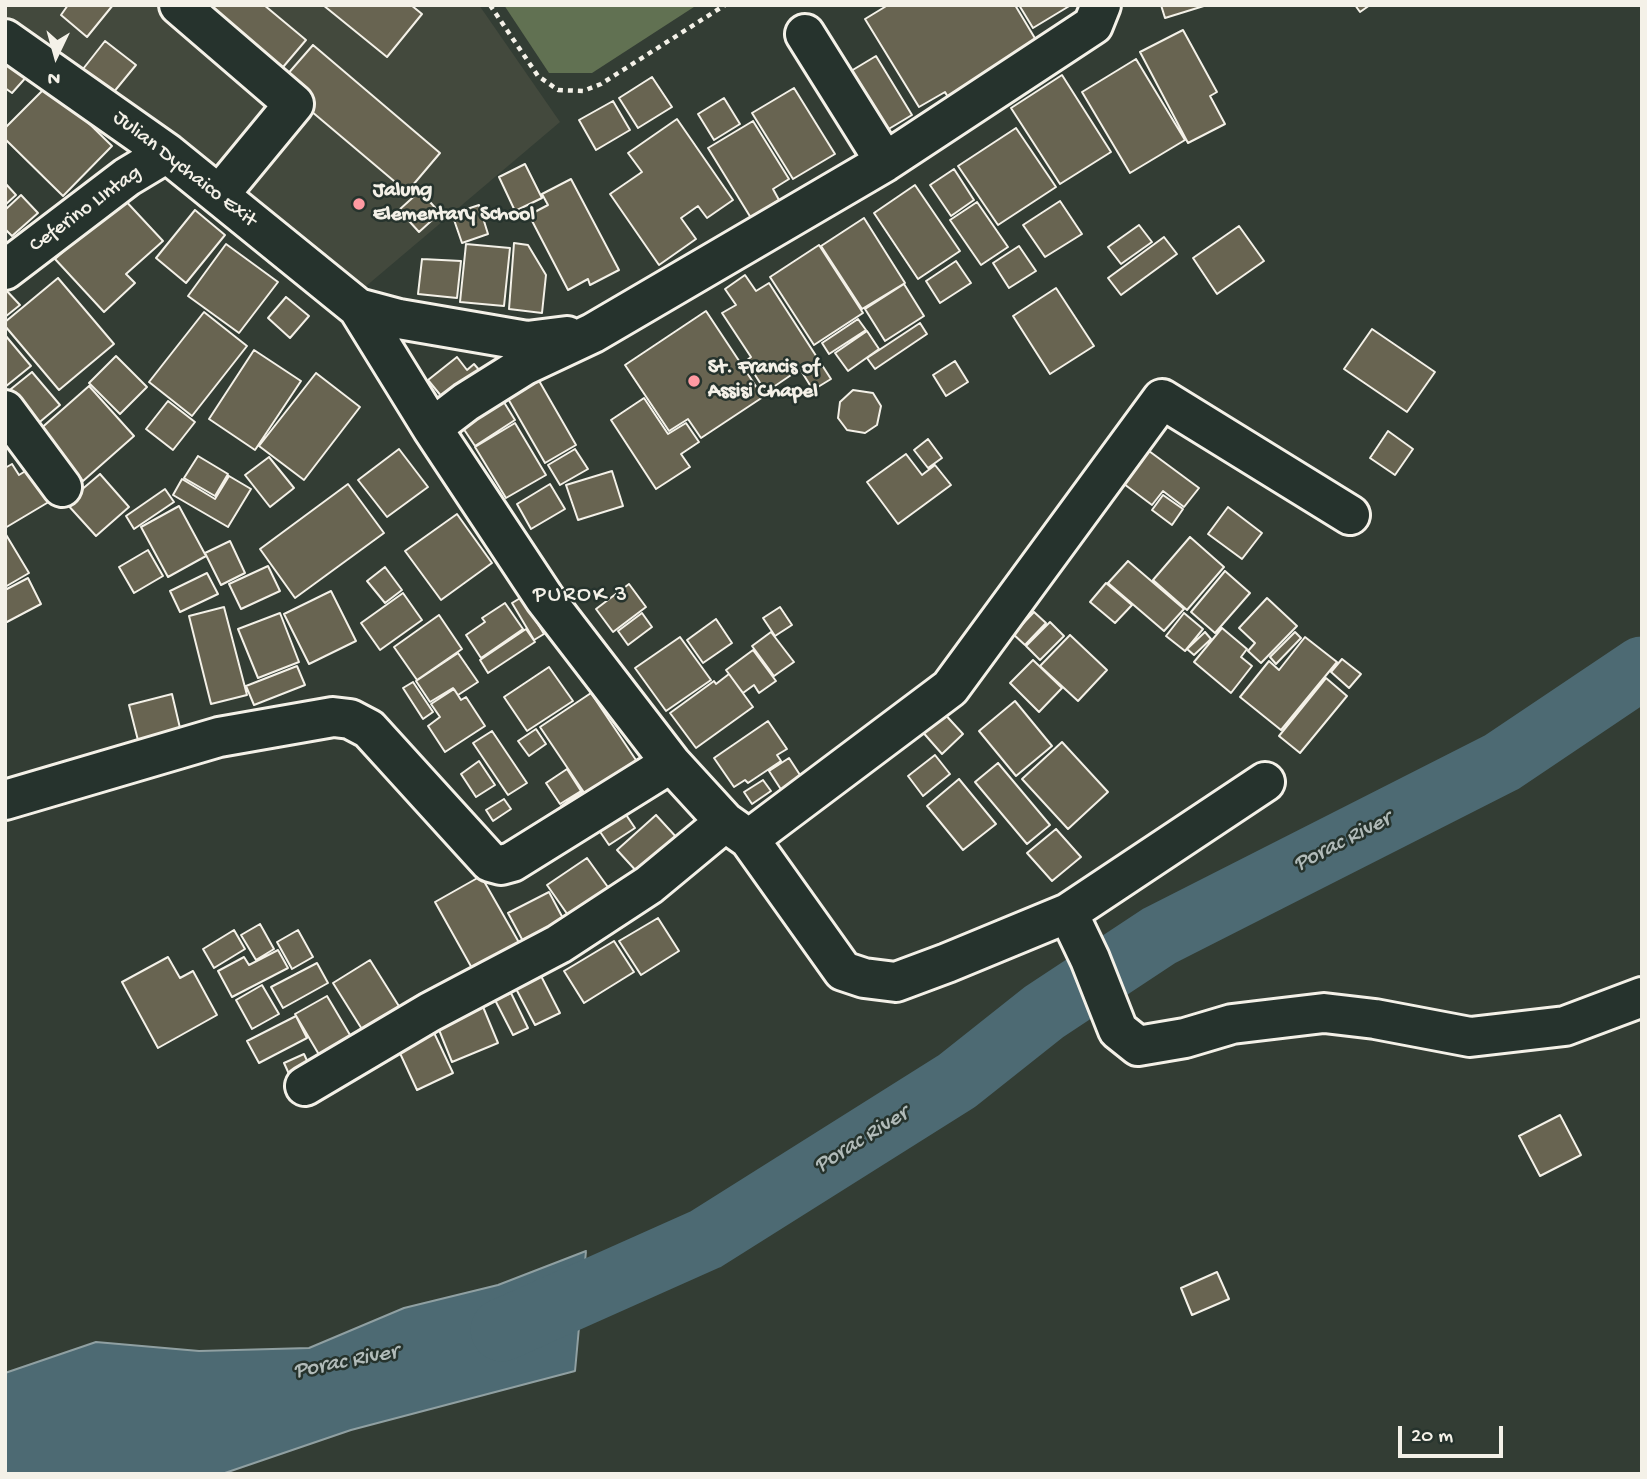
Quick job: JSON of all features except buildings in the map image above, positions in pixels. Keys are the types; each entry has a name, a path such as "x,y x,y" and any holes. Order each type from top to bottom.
{"street":[{"path":"179,5 294,104 219,195"},
{"path":"432,428 466,402 525,365 593,333 885,162 1093,25 1101,6"},
{"path":"805,34 885,162"},
{"name":"Julian Dychaico Exit","path":"5,39 167,153 358,308"},
{"name":"Ceferino LIntag","path":"5,270 127,177 167,153"},
{"path":"358,308 399,319 527,341 593,333"},
{"path":"358,308 432,428 545,599 671,763 737,830 843,971 864,978 896,982 1068,913 1265,782"},
{"path":"305,1086 429,1012 559,944 737,830 950,688 1162,399 1350,515"},
{"path":"5,410 62,487"},
{"path":"5,800 219,737 333,717 350,719 369,729 490,862 501,865 512,862 671,763"},
{"path":"1068,913 1090,959 1118,1030 1138,1046 1185,1038 1232,1024 1324,1013 1375,1019 1470,1037 1565,1026 1642,997"}],"path":[{"path":"490,5 538,76 558,90 583,91 601,84 725,5"}],"shaded area":[{"name":"Jalung Elementary School","path":"5,5 479,5 560,122 365,287 5,17"}],"green space":[{"path":"504,5 697,5 592,73 549,73"}],"water":[{"path":"586,1251 575,1371 351,1430 222,1474 5,1474 5,1373 96,1342 199,1351 309,1348 404,1308 498,1285"}],"waterway":[{"name":"Porac River","path":"502,1330 706,1239 957,1081 1044,1012 1159,936 1502,762 1642,668"}],"place":[{"name":"Jalung Elementary School","path":"359,204"},
{"name":"St. Francis of Assisi Chapel","path":"694,381"}],"district":[{"name":"PUROK 3","path":"581,596"}]}
